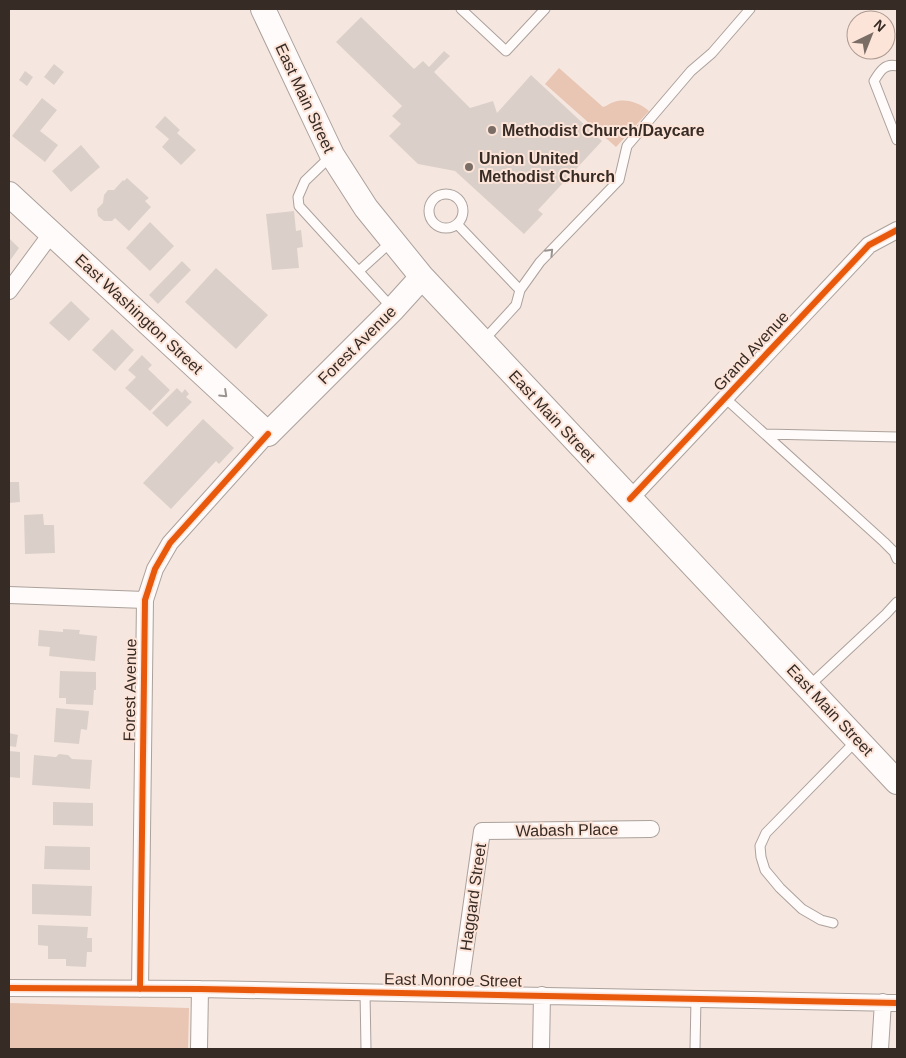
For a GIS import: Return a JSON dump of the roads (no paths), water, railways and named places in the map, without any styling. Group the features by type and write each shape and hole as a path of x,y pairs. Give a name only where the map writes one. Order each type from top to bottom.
{"main road":[{"name":"East Main Street","path":"263,9 332,155 366,208 422,277 897,782"},
{"name":"East Washington Street","path":"9,194 268,434"},
{"name":"Forest Avenue","path":"268,434 393,309 422,277"}],"street":[{"name":"Grand Avenue","path":"630,499 870,246 897,230"},
{"path":"11,287 51,234"},
{"name":"Forest Avenue","path":"140,989 145,600 155,570 170,543 268,434"},
{"path":"9,595 145,600"},
{"name":"Wabash Place","path":"482,831 651,829"},
{"name":"Haggard Street","path":"459,994 482,831"},
{"name":"East Monroe Street","path":"9,988 200,989 890,1002"},
{"path":"199,1049 200,989"},
{"path":"541,1049 542,995"},
{"path":"880,1049 890,1002"}],"lane":[{"path":"461,9 506,51 545,9"},
{"path":"482,341 516,305 520,290 540,262 619,180 627,146 691,70 712,52 750,9"},
{"path":"897,66 892,65 880,70 874,80 897,140"},
{"path":"332,155 305,181 298,197 299,206 393,309"},
{"path":"446,193 461,202 463,214 457,224 447,228 436,226 432,222 428,212 429,206 435,197 446,193"},
{"path":"457,224 520,290"},
{"path":"358,271 392,240"},
{"path":"725,398 884,542 894,552 897,559"},
{"path":"765,434 897,437"},
{"path":"808,687 897,602"},
{"path":"833,923 821,920 802,909 780,888 765,870 760,846 766,833 857,740"},
{"path":"365,992 366,1049"},
{"path":"696,999 696,1049"}],"place":[{"name":"Methodist Church/Daycare","path":"492,130"},
{"name":"Union United Methodist Church","path":"469,167"}]}
